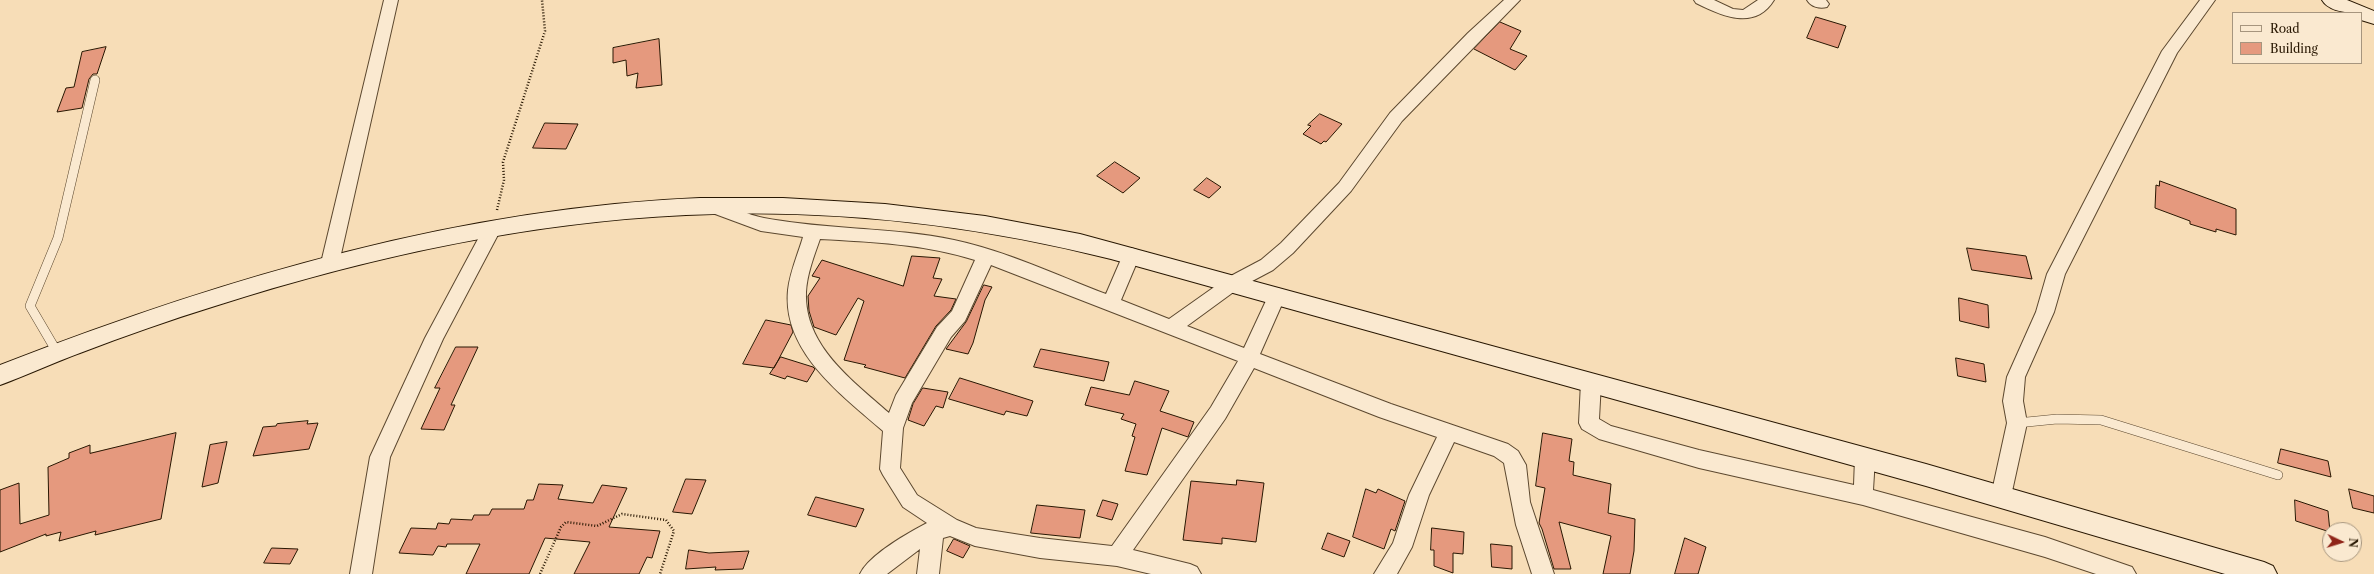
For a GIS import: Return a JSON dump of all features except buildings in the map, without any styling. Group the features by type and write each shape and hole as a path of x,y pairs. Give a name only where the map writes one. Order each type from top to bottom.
{"main road":[{"path":"2331,0 2360,12"},
{"path":"2362,13 2374,18"},
{"path":"0,375 57,352 203,302 330,263 492,229 650,209 714,206 827,208 942,217 1064,238 1132,255 2001,496 2264,574"}],"street":[{"path":"330,263 391,0"},
{"path":"1170,328 1233,283 1267,265 1303,233 1353,177 1396,117 1473,37 1513,0"},
{"path":"1700,0 1733,14 1747,15 1757,11 1767,0"},
{"path":"2001,496 2018,423 2013,401 2016,377 2045,312 2056,274 2111,163 2170,51 2208,0"},
{"path":"714,206 761,224 813,232 900,237 956,247 986,256 1111,303 1249,359 1501,450 1511,457 1516,465 1520,502 1526,525 1543,574"},
{"path":"361,574 380,457 434,338 492,229"},
{"path":"813,232 797,291 799,319 811,349 836,375 893,428"},
{"path":"1111,303 1132,255"},
{"path":"986,256 959,316 944,332 903,401 893,428 890,469 910,501 941,528 974,537 1040,548 1117,556 1146,569 1190,574"},
{"path":"1117,556 1218,414 1249,359 1277,295"},
{"path":"1591,382 1589,423 1606,433 1699,459 1863,496 2045,547 2117,573"},
{"path":"1385,574 1402,547 1419,495 1449,432"},
{"path":"1863,496 1865,458"},
{"path":"871,574 901,550 941,528"},
{"path":"928,574 941,528"}],"lane":[{"path":"57,352 30,306 58,238 95,80"},
{"path":"2018,423 2057,419 2101,420 2278,475"}],"path":[{"path":"492,229 504,180 503,162 540,53 545,31 542,0"},
{"path":"540,574 561,527 566,522 597,526 622,514 666,520 674,531 660,574"}]}
